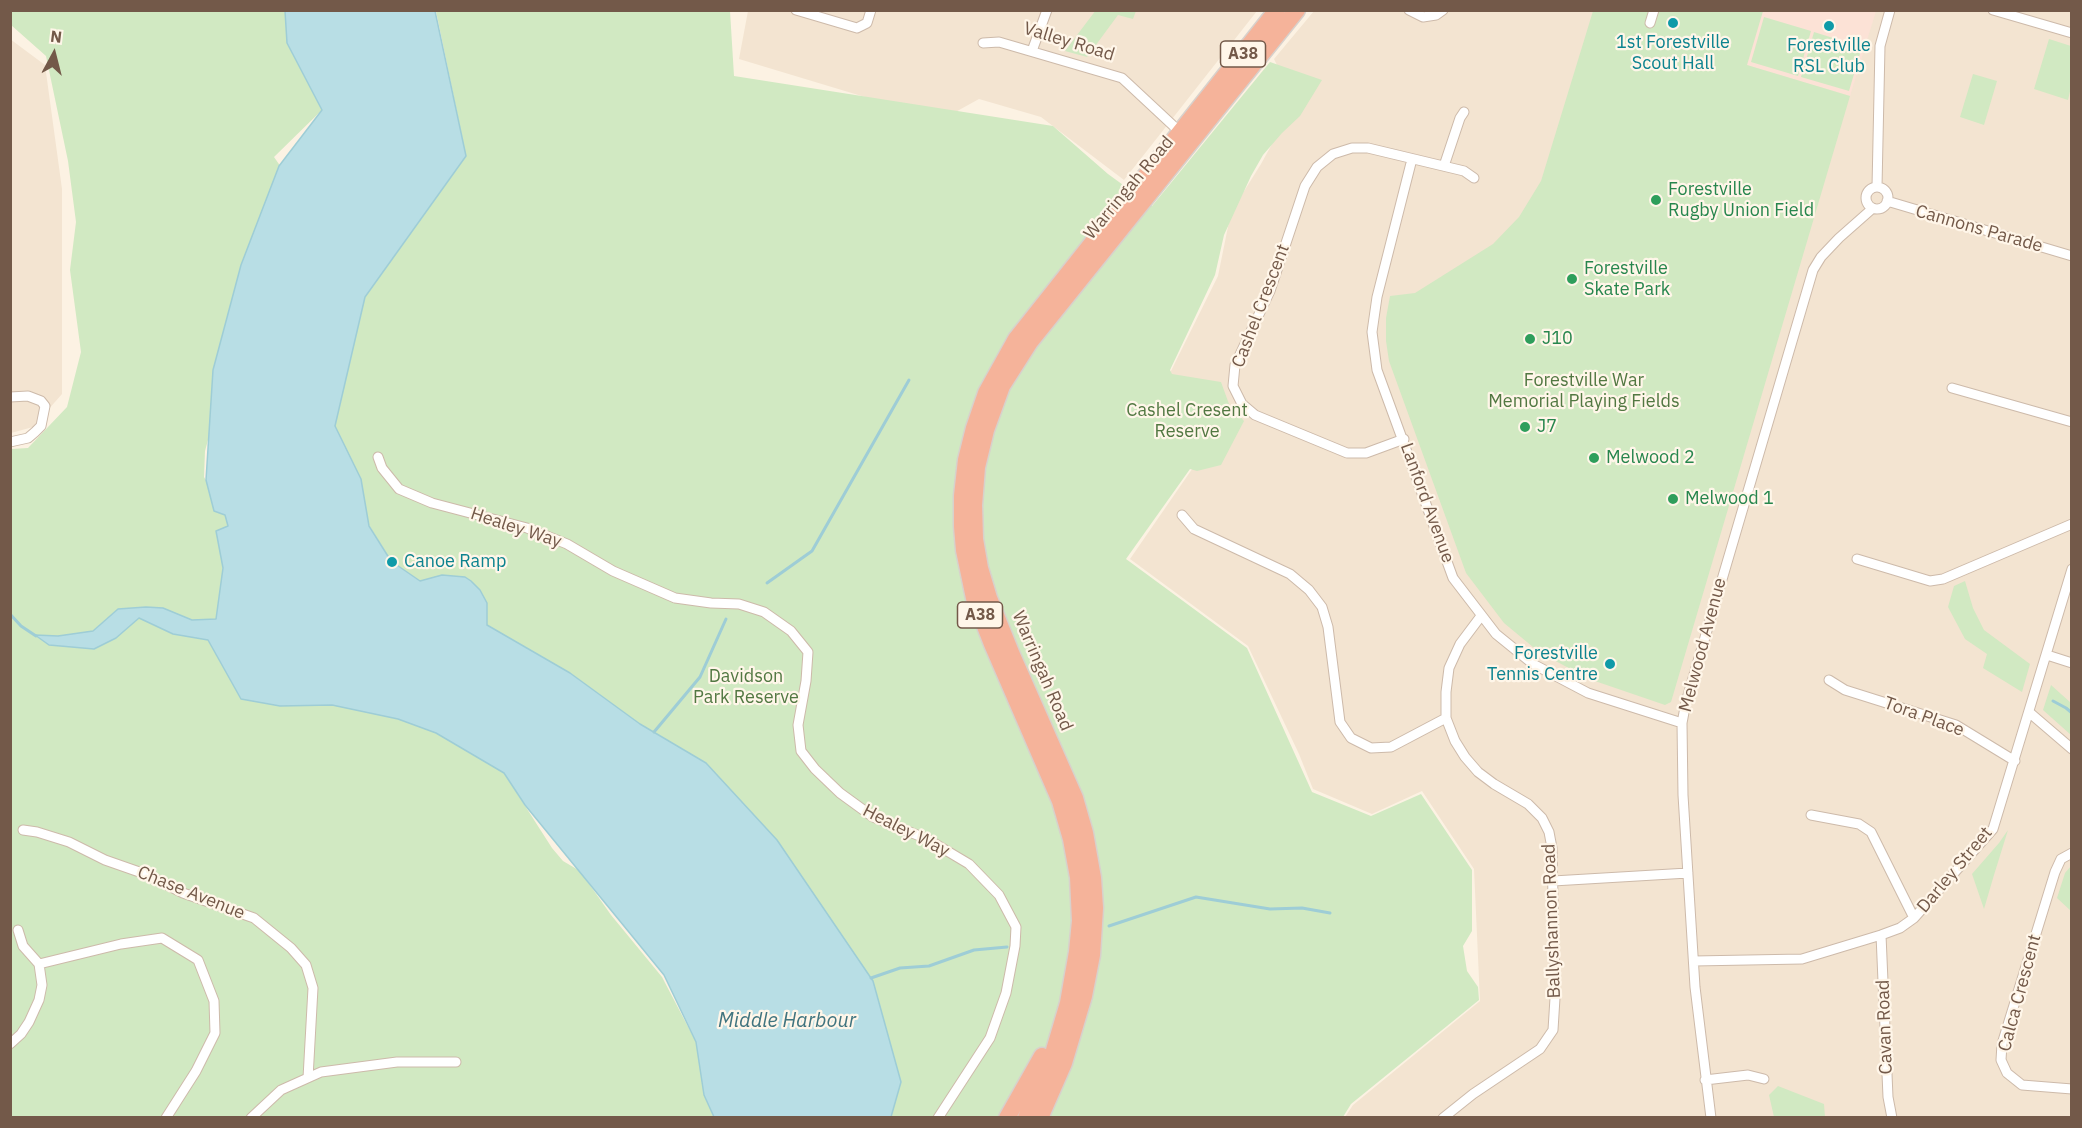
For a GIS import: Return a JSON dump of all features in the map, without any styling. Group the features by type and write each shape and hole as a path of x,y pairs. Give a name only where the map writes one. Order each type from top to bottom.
{"highway":[{"name":"Warringah Road","path":"1040,1118 1064,1063 1083,996 1092,955 1095,908 1093,878 1085,833 1075,798 1012,655 989,598 980,568 975,539 974,505 977,467 986,430 1002,386 1016,363 1119,230 1277,10"},
{"name":"Warringah Road","path":"1026,1118 1052,1057 1065,1011 1077,952 1080,921 1078,877 1071,839 1060,801 974,598 964,550 962,526 962,495 966,460 986,393 1016,339 1186,137 1297,10"},
{"path":"1007,1118 1032,1076 1065,1011"}],"street":[{"path":"796,10 857,28 867,23 871,10"},
{"path":"1032,51 1047,10"},
{"path":"1409,10 1423,17 1436,15 1443,10"},
{"path":"1650,23 1654,10"},
{"path":"1877,187 1880,46 1890,10"},
{"path":"1993,10 2072,33"},
{"name":"Valley Road","path":"983,43 999,42 1122,78 1186,137"},
{"path":"1444,166 1464,112"},
{"name":"Cashel Crescent","path":"1404,440 1366,453 1347,453 1255,415 1242,404 1233,386 1235,365 1270,291 1305,186 1317,167 1333,154 1352,148 1368,148 1464,171 1474,178"},
{"name":"Lanford Avenue","path":"1412,159 1377,297 1372,332 1377,370 1453,578 1496,634 1533,664 1588,693 1682,723"},
{"path":"1877,187 1885,192 1887,201 1883,207 1873,208 1868,204 1866,198 1871,189 1877,187"},
{"name":"Cannons Parade","path":"1887,201 2072,255"},
{"name":"Melwood Avenue","path":"1711,1118 1695,987 1683,795 1682,723 1705,632 1813,270 1821,257 1839,238 1873,208"},
{"path":"1952,388 2072,422"},
{"path":"10,397 28,396 41,400 45,406 41,426 28,438 10,442"},
{"name":"Healey Way","path":"378,458 382,468 399,489 432,503 527,528 567,544 613,571 675,598 739,604 764,612 791,631 808,652 806,681 798,725 801,751 815,769 840,793 873,817 927,839 969,864 999,895 1016,927 1016,946 1006,993 990,1038 938,1118"},
{"path":"1182,515 1194,529 1290,574 1309,590 1322,607 1328,627 1341,722 1351,738 1371,748 1390,747 1446,718"},
{"path":"1857,559 1930,581 1943,579 2072,524"},
{"name":"Darley Street","path":"1694,962 1803,959 1900,928 1914,918 1993,829 2072,569"},
{"name":"Ballyshannon Road","path":"1443,1118 1473,1094 1540,1049 1553,1030 1555,998 1553,881 1549,832 1542,818 1528,804 1478,772 1455,741 1446,718 1449,668 1460,644 1481,616"},
{"path":"2047,655 2072,663"},
{"name":"Tora Place","path":"1828,680 1845,690 1956,724 2015,761"},
{"path":"2030,713 2072,749"},
{"path":"1811,815 1859,824 1871,832 1914,918"},
{"name":"Chase Avenue","path":"23,830 69,842 105,860 146,874 183,893 254,918 291,948 306,965 313,988 308,1078"},
{"name":"Calca Crescent","path":"2072,853 2061,859 2055,872 2002,1044 2001,1060 2007,1073 2022,1085 2072,1089"},
{"path":"1553,881 1688,873"},
{"path":"10,1044 21,1034 39,1000 42,985 39,964 23,946 18,930"},
{"name":"Cavan Road","path":"1881,935 1888,1097 1892,1118"},
{"path":"39,964 121,944 162,938 198,960 214,1001 215,1033 196,1071 166,1118"},
{"path":"251,1118 281,1090 321,1072 397,1062 456,1062"},
{"path":"1705,1080 1748,1076 1764,1079"}],"shaded area":[{"path":"748,11 1257,11 1124,180 1041,117 979,99 941,120 739,59"},
{"path":"1314,11 2071,11 2071,1117 1345,1117 1353,1105 1480,1001 1474,869 1422,791 1372,814 1313,789 1248,646 1130,559 1199,459 1167,379 1218,276 1231,212 1295,102 1274,59"},
{"name":"Forestville RSL Club","path":"1763,11 1876,11 1850,96 1747,65"},
{"path":"10,39 45,65 62,189 62,394 33,427 11,433"}],"green space":[{"path":"1096,10 1136,11 1133,19 1118,15 1087,57 1065,51"},
{"path":"11,11 285,11 287,43 322,110 274,157 281,167 205,451 204,477 229,526 216,531 223,568 216,620 192,620 163,608 118,609 93,631 58,636 36,636 116,638 139,618 151,620 186,636 208,640 241,699 280,706 332,705 398,719 436,733 504,773 552,848 563,861 580,871 611,915 662,977 696,1042 704,1095 714,1117 11,1117 11,449 28,448 67,407 81,352 70,270 76,222 68,161 46,56 11,25"},
{"path":"436,11 730,11 734,76 1053,126 1108,174 1152,206 1270,62 1322,80 1300,116 1263,155 1251,176 1224,235 1215,275 1170,370 1172,374 1221,382 1229,404 1244,421 1221,465 1197,471 1190,469 1126,559 1247,648 1312,792 1371,816 1421,794 1472,870 1472,931 1463,946 1467,971 1478,987 1479,1000 1351,1104 1343,1117 891,1117 901,1082 706,763 640,724 570,673 486,625 487,603 442,575 420,581 391,561 369,525 335,426 365,297 466,156"},
{"name":"Forestville War Memorial Playing Fields","path":"1593,11 1763,11 1747,65 1850,96 1671,702 1665,705 1589,679 1539,652 1504,623 1466,573 1389,361 1386,341 1386,318 1390,296 1415,293 1493,244 1519,217 1541,181"},
{"path":"1764,17 1811,31 1798,76 1751,62"},
{"path":"1814,32 1862,47 1849,91 1801,77"},
{"path":"2049,39 2071,46 2071,87 2068,100 2034,89"},
{"path":"1973,74 1997,81 1984,125 1960,117"},
{"path":"1965,581 1973,608 1984,630 2030,664 2022,692 1983,668 1987,654 1965,639 1948,607 1954,586"},
{"path":"2051,685 2071,703 2071,735 2043,710"},
{"path":"2008,830 1984,909 1972,874"},
{"path":"2071,866 2071,911 2057,898 2065,873"},
{"path":"1778,1086 1824,1104 1825,1117 1774,1117 1769,1095"}],"water":[{"name":"Middle Harbour","path":"285,11 435,11 466,156 365,297 335,426 361,479 369,526 391,561 420,581 442,575 465,577 471,581 480,590 487,603 487,625 570,673 640,724 706,763 777,840 873,981 901,1082 891,1117 714,1117 704,1095 696,1042 664,975 525,805 504,773 436,733 398,719 332,705 280,706 241,699 208,640 173,634 139,618 116,638 94,649 49,645 35,635 58,636 93,631 118,609 163,608 192,620 216,619 223,568 216,531 228,526 225,515 214,511 206,480 213,370 241,265 279,166 322,110 287,43"}],"waterway":[{"path":"767,583 812,551 909,380"},
{"path":"10,614 21,626 36,636"},
{"path":"654,732 700,677 726,619"},
{"path":"2053,701 2072,713"},
{"path":"1109,926 1196,897 1270,909 1302,908 1330,913"},
{"path":"871,978 900,968 929,966 974,950 1007,947"}],"place":[{"name":"1st Forestville Scout Hall","path":"1673,23"},
{"name":"Forestville RSL Club","path":"1829,26"},
{"name":"Forestville Rugby Union Field","path":"1656,200"},
{"name":"Forestville Skate Park","path":"1572,279"},
{"name":"J10","path":"1530,339"},
{"name":"J7","path":"1525,427"},
{"name":"Melwood 2","path":"1594,458"},
{"name":"Melwood 1","path":"1673,499"},
{"name":"Canoe Ramp","path":"392,562"},
{"name":"Forestville Tennis Centre","path":"1610,664"}],"park label":[{"name":"Cashel Cresent Reserve","path":"1187,421"},
{"name":"Davidson Park Reserve","path":"746,687"}]}
